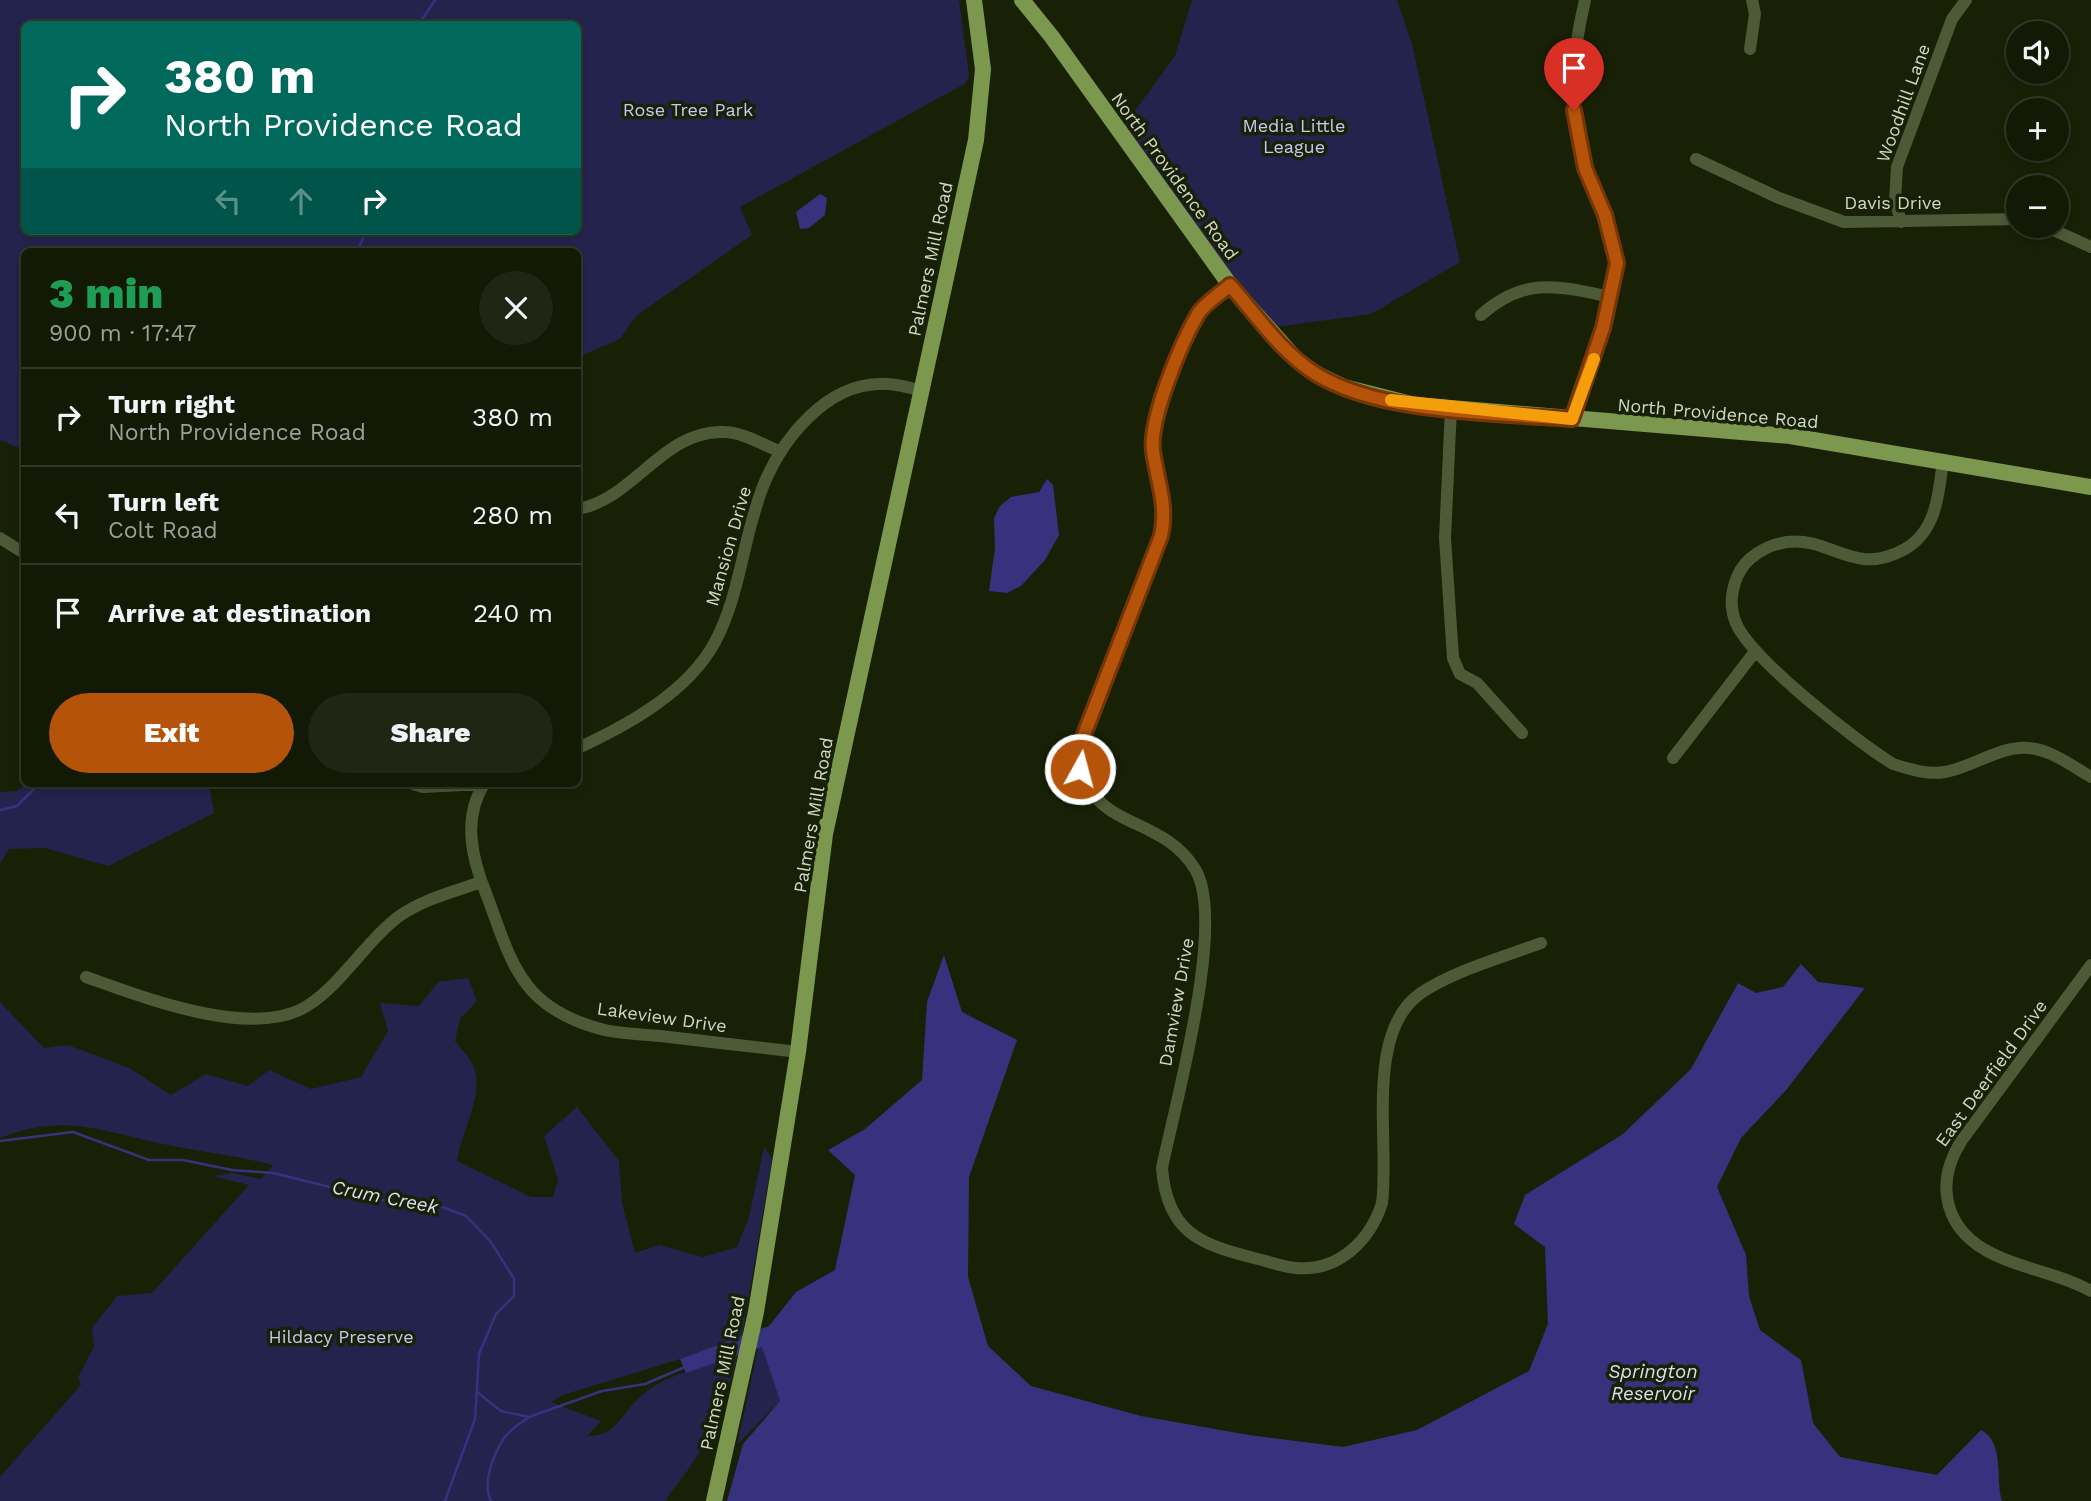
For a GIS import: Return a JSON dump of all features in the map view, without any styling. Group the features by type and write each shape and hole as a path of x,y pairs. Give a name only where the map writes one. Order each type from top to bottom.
{"main road":[{"name":"Palmers Mill Road","path":"714,1501 756,1312 798,1052 825,834 975,140 983,69 974,0"},
{"name":"North Providence Road","path":"1022,0 1052,37 1230,285 1297,360 1317,374 1373,397 1451,408 1790,436 2091,487"}],"street":[{"path":"1572,419 1590,372 1611,297 1617,263 1614,242 1585,168 1576,130 1572,89 1573,48 1585,0"},
{"path":"1750,49 1755,14 1752,0"},
{"name":"Woodhill Lane","path":"1901,222 1895,200 1897,167 1952,19 1966,0"},
{"name":"Davis Drive","path":"1696,159 1823,216 1844,222 2006,219"},
{"path":"2069,237 2091,247"},
{"name":"Damview Drive","path":"1230,285 1199,312 1159,403 1153,428 1153,449 1164,505 1159,546 1080,745 1080,769 1089,790 1104,807 1168,838 1196,870 1206,906 1206,954 1162,1168 1165,1198 1175,1217 1198,1241 1296,1268 1325,1266 1358,1246 1378,1216 1382,1203 1384,1075 1389,1038 1402,1012 1420,993 1541,943"},
{"path":"1481,314 1496,301 1522,289 1545,286 1611,297"},
{"name":"Mansion Drive","path":"581,747 607,734 690,678 715,643 732,602 764,485 781,452 808,418 839,394 860,386 880,383 921,391"},
{"path":"1451,408 1445,538 1452,658 1460,674 1477,683 1522,733"},
{"path":"581,508 596,506 648,468 666,451 695,438 725,432 781,452"},
{"path":"1943,460 1938,505 1925,530 1908,547 1884,558 1863,560 1790,542 1769,547 1752,556 1738,573 1731,597 1735,623 1754,653 1892,764 1914,771 1942,773 2008,749 2028,748 2048,752 2091,777"},
{"path":"0,538 21,552"},
{"path":"1673,758 1754,653"},
{"name":"Lakeview Drive","path":"482,787 474,799 470,826 472,847 481,882 515,966 530,989 564,1016 600,1029 798,1052"},
{"path":"86,977 200,1011 250,1018 282,1016 306,1006 321,994 397,918 423,901 481,882"},
{"name":"East Deerfield Drive","path":"2091,965 1949,1160 1946,1201 1957,1222 1975,1242 1994,1255 2091,1291"}],"green space":[{"name":"Rose Tree Park","path":"0,0 959,0 969,75 966,83 740,207 752,235 636,316 620,339 581,356 581,248 21,248 21,449 0,440"},
{"name":"Media Little League","path":"1192,0 1397,0 1412,44 1460,262 1371,314 1268,328 1123,127 1175,56"},
{"path":"22,787 210,787 214,813 108,866 45,848 9,849 0,864 0,792 16,791"},
{"name":"Hildacy Preserve","path":"468,978 477,1001 460,1019 455,1041 473,1064 476,1090 457,1161 531,1197 553,1197 558,1180 544,1136 577,1107 619,1161 622,1203 635,1253 659,1245 703,1257 737,1247 749,1217 764,1147 772,1159 742,1336 680,1359 563,1395 551,1402 601,1421 587,1436 605,1433 651,1388 687,1371 737,1355 726,1393 709,1433 693,1462 665,1501 0,1501 0,1477 81,1385 78,1377 94,1347 92,1328 117,1296 152,1293 249,1185 212,1176 233,1173 261,1179 273,1165 104,1130 65,1125 24,1130 0,1138 0,1002 44,1048 68,1045 129,1068 171,1095 206,1074 248,1086 269,1070 311,1089 361,1077 388,1031 380,1003 419,1006 438,982"},
{"path":"762,1347 780,1401 737,1445 758,1348"}],"water":[{"path":"820,194 827,198 825,215 809,228 800,229 796,212"},
{"path":"1047,479 1053,485 1059,535 1045,560 1021,586 1007,593 989,591 995,548 994,518 1000,506 1011,497 1039,492"},
{"name":"Springton Reservoir","path":"944,955 962,1012 1017,1040 969,1177 968,1277 988,1346 1031,1386 1141,1416 1249,1435 1343,1447 1417,1430 1529,1371 1548,1324 1545,1247 1514,1224 1525,1195 1623,1134 1691,1069 1738,983 1756,993 1783,987 1801,964 1818,982 1865,988 1787,1089 1741,1138 1717,1187 1746,1255 1749,1296 1760,1330 1801,1360 1813,1423 1840,1457 1937,1475 1981,1430 1989,1436 1996,1452 2002,1501 727,1501 743,1444 780,1401 762,1347 686,1373 680,1359 769,1326 796,1292 835,1270 855,1175 828,1150 865,1129 922,1080 927,1002"}],"waterway":[{"path":"421,21 435,0"},
{"path":"359,248 364,235"},
{"path":"0,810 17,806 36,787"},
{"name":"Crum Creek","path":"0,1141 73,1132 149,1160 183,1160 232,1170 273,1173 399,1204 426,1201 466,1216 491,1242 514,1279 514,1296 496,1314 479,1354 475,1419 445,1501"},
{"name":"Crum Creek","path":"477,1392 501,1411 529,1417 602,1391 645,1384 685,1367"},
{"path":"491,1501 488,1478 496,1452 506,1435 529,1417"}],"slow traffic":[{"path":"1391,400 1415,405 1572,419 1594,359"}],"route":[{"path":"1080,769 1080,745 1159,546 1164,505 1153,449 1153,428 1159,403 1199,312 1230,285 1297,360 1317,374 1344,387 1373,397 1415,405 1572,419 1603,328 1616,279 1617,263 1614,242 1605,215 1585,168 1574,110"}]}
